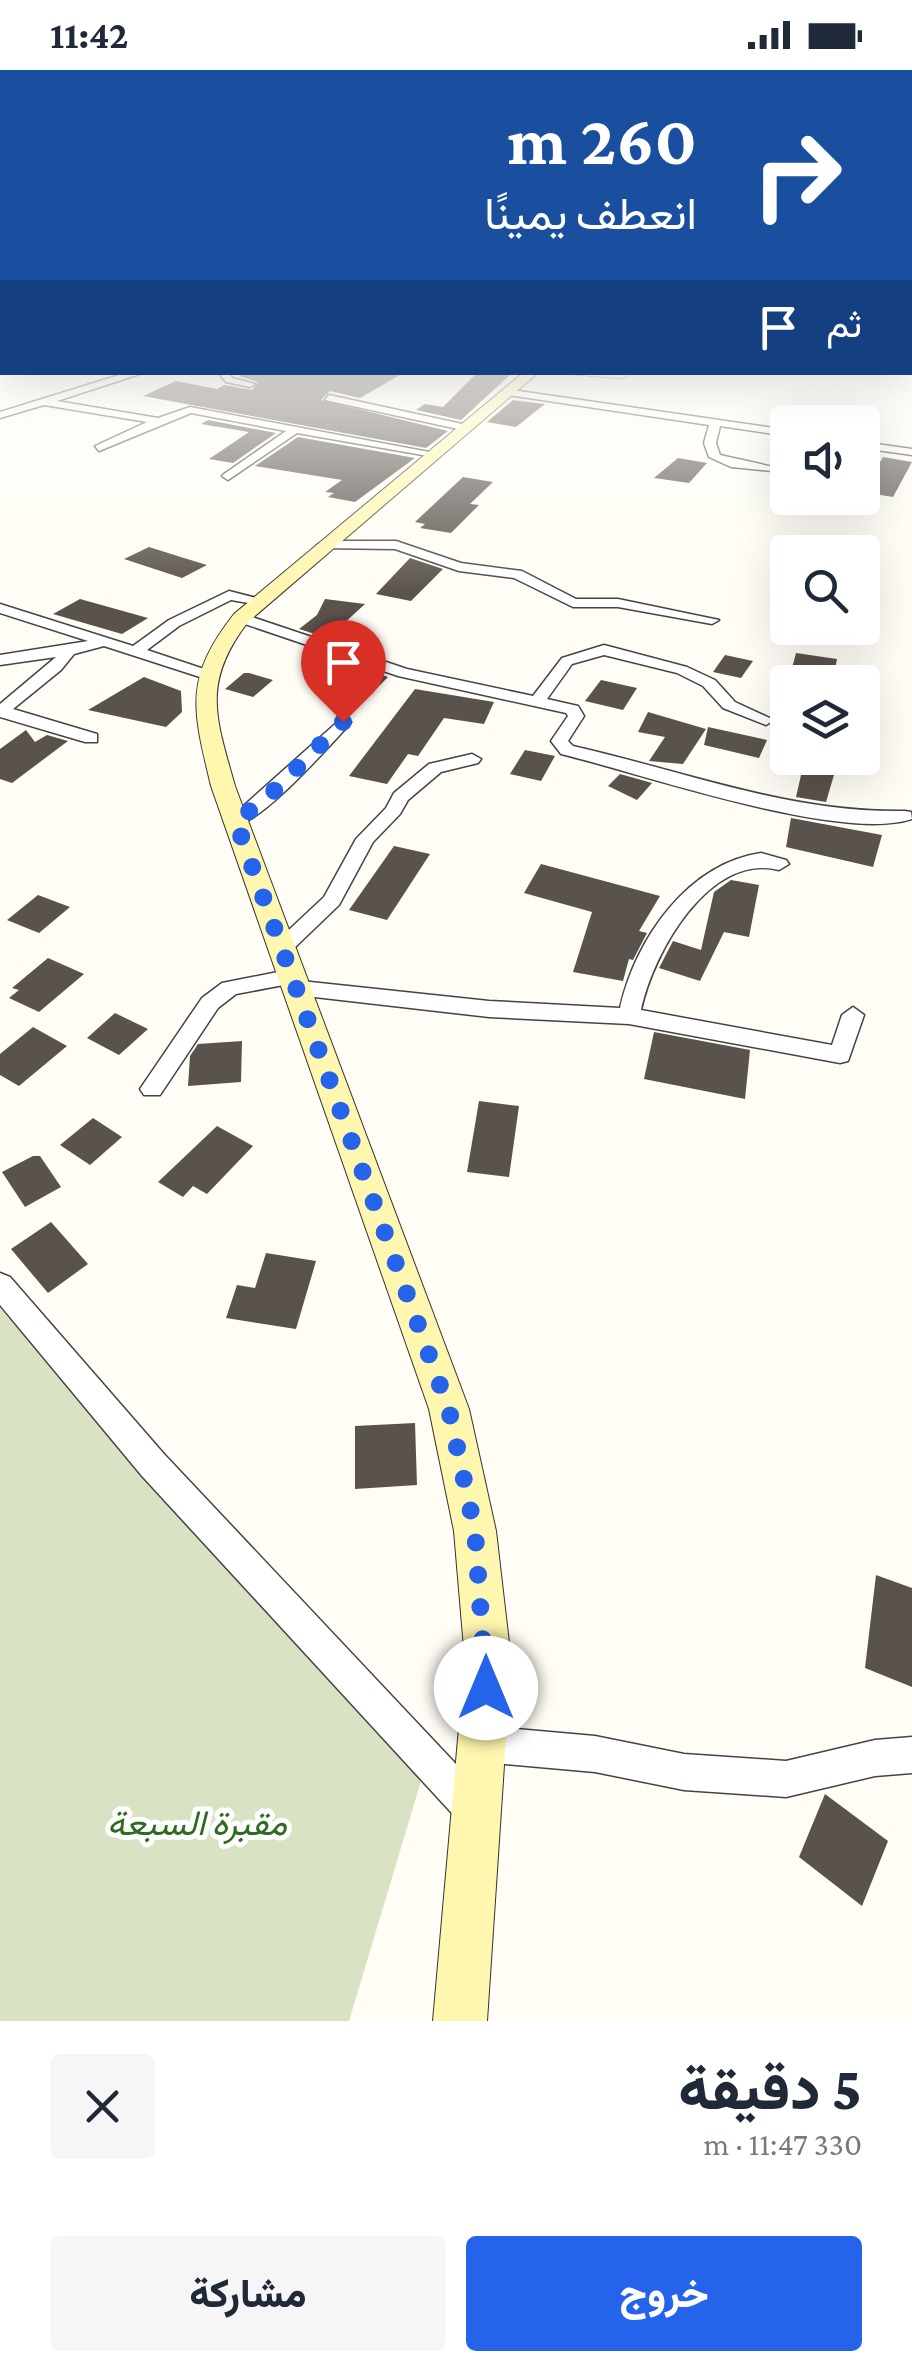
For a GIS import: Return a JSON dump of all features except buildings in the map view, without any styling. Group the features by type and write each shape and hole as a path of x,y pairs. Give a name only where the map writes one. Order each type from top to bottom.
{"street":[{"path":"108,413 159,422"},
{"path":"99,448 182,413"},
{"path":"208,413 434,454"},
{"path":"398,413 466,428"},
{"path":"460,2021 488,1660 475,1531 449,1410 236,822 201,694 218,644 251,610 484,413"},
{"path":"665,413 770,432"},
{"path":"716,424 710,443 715,457 731,464 770,468"},
{"path":"228,476 298,428"},
{"path":"880,447 912,452"},
{"path":"324,546 396,546 459,567 517,574 573,603 618,603 712,620"},
{"path":"136,651 174,622 229,594 251,610 404,673 538,700 577,713 559,742 568,750 820,814 906,816"},
{"path":"0,608 208,674"},
{"path":"0,660 69,651 106,641"},
{"path":"538,700 567,660 604,650 682,670 708,683 729,706 766,720"},
{"path":"0,712 56,668 69,651"},
{"path":"0,712 91,738"},
{"path":"236,822 274,791 343,722"},
{"path":"291,970 365,839 394,810 400,797 435,768 472,759"},
{"path":"629,1016 644,962 678,912 717,877 745,860 779,864"},
{"path":"152,1089 210,1003 230,988 291,970 490,1009 629,1016 840,1055 853,1015"},
{"path":"0,1285 153,1465 477,1813"},
{"path":"483,1744 595,1754 684,1772 786,1779 875,1758 912,1755"}],"green space":[{"name":"مقبرة السبعة","path":"0,1308 421,1781 349,2021 0,2021"}],"route":[{"path":"343,722 274,791 236,822 449,1410 475,1531 488,1660 486,1688"}]}
